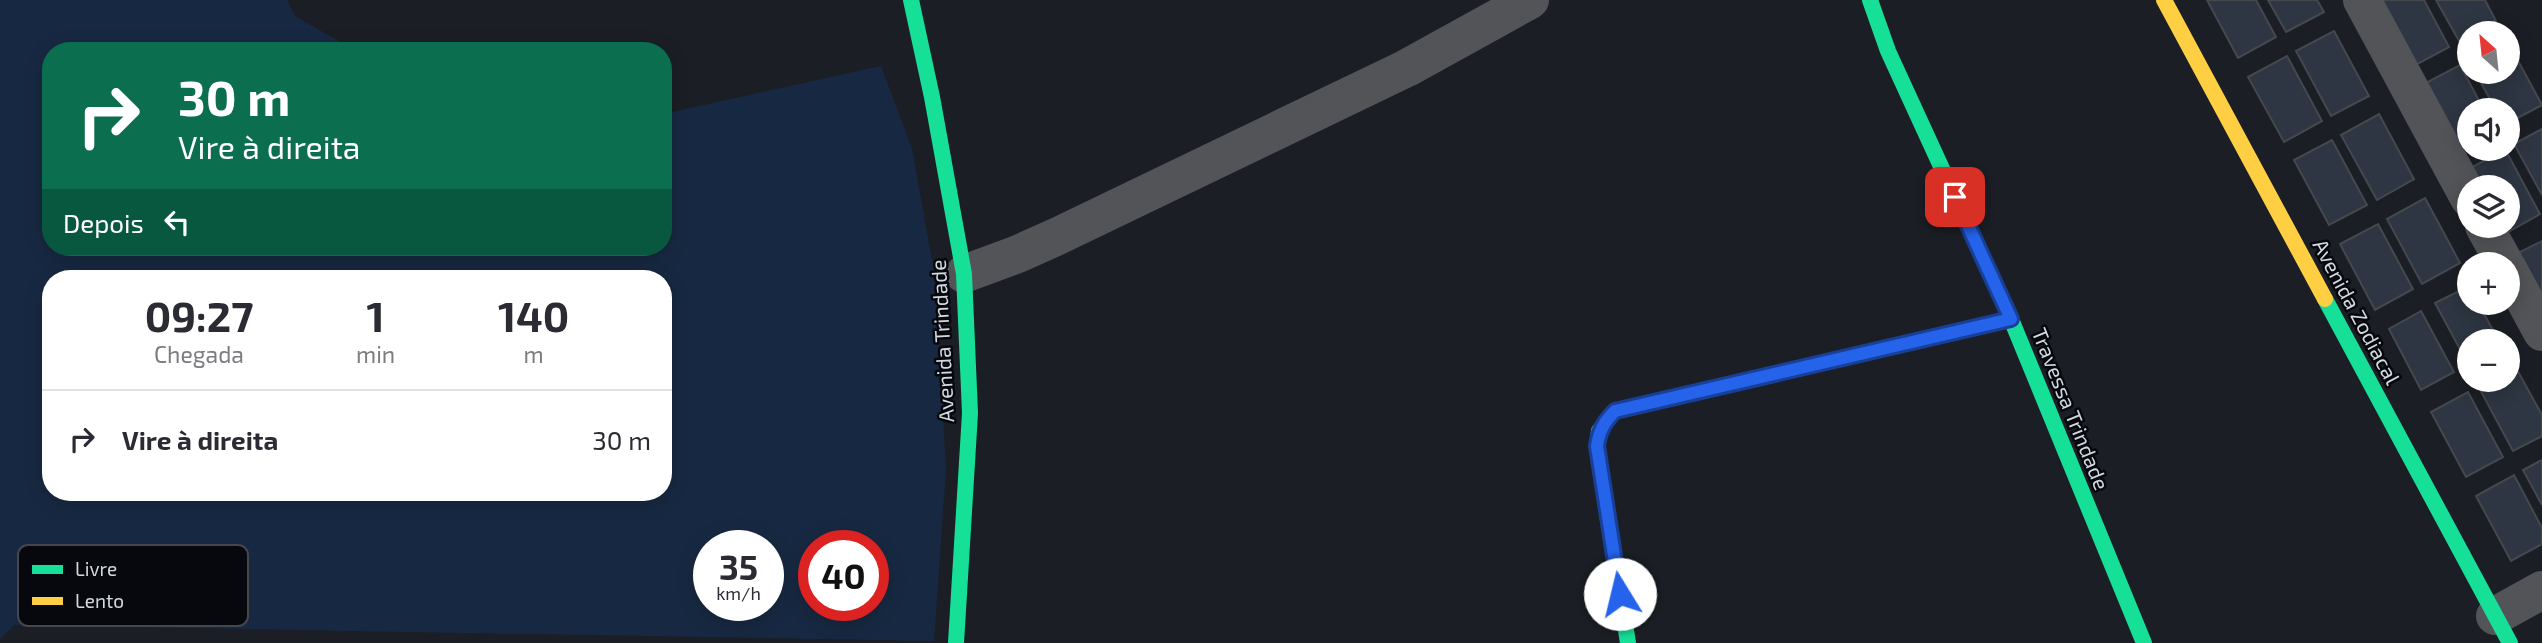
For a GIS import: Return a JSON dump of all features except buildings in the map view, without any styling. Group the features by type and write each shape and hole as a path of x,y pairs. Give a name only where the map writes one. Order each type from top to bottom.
{"street":[{"name":"Avenida Trindade","path":"911,0 932,97 964,274 970,413 956,643"},
{"path":"964,274 1058,236 1407,68 1531,0"},
{"name":"Travessa Trindade","path":"1870,0 1888,51 2011,319 2144,643"},
{"name":"Avenida Zodiacal","path":"2164,0 2502,629"},
{"path":"2362,0 2457,176"},
{"path":"2520,291 2542,332"},
{"path":"1628,643 1597,446 1599,432 1615,411 2011,319"},
{"path":"2502,629 2542,590"}],"shaded area":[{"path":"0,0 287,0 295,16 340,42 42,42 42,256 672,256 672,112 881,66 912,149 935,277 946,469 934,641 72,626 248,626 248,545 18,545 18,625 14,625 0,639"}],"traffic: fast":[{"path":"911,0 932,97 964,274 970,413 956,643"},
{"path":"1870,0 1888,51 2011,319 2144,643"},
{"path":"2325,299 2510,643"},
{"path":"1628,643 1597,446 1599,431 1615,411 2011,319"}],"traffic: slow":[{"path":"2164,0 2325,299"}],"route":[{"path":"1620,594 1597,446 1599,432 1606,420 1615,411 2011,319 1955,197"}]}
